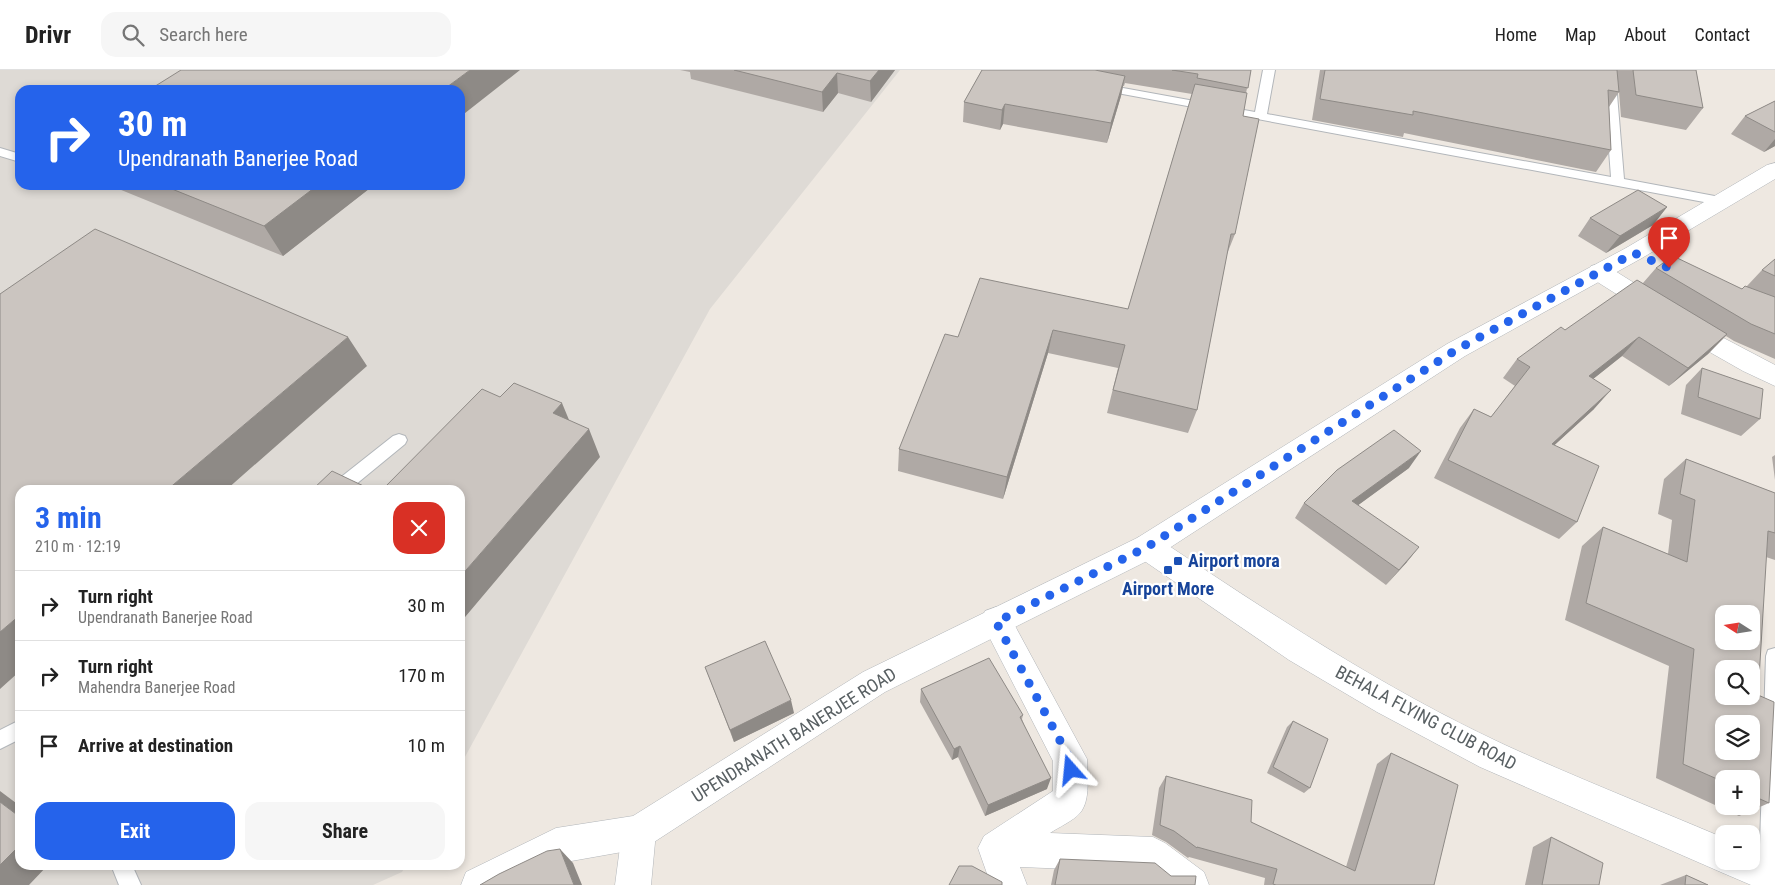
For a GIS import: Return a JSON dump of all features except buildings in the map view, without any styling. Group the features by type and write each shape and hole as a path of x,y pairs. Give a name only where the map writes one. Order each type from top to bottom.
{"street":[{"name":"UPENDRANATH BANERJEE ROAD","path":"480,885 556,846 639,832 874,682 1147,547 1456,350 1634,253 1775,170"},
{"path":"1634,253 1660,264"},
{"path":"1599,272 1736,358 1775,376"},
{"name":"BEHALA FLYING CLUB ROAD","path":"1147,547 1300,650 1414,715 1492,756 1715,852"},
{"path":"996,622 1070,759 1071,781 1068,801 996,848"},
{"path":"633,885 639,832"},
{"path":"996,848 1009,885"},
{"path":"996,848 1153,855 1165,863 1180,880 1191,885"},
{"path":"1758,870 1773,876"}],"lane":[{"path":"1260,117 1269,70"},
{"path":"1609,70 1618,182"},
{"path":"1086,84 1720,201"},
{"path":"0,152 15,156"},
{"path":"344,485 399,440"},
{"path":"1773,876 1775,656"},
{"path":"0,740 15,732"},
{"path":"123,870 130,885"}],"shaded area":[{"path":"0,70 900,70 710,309 465,757 465,485 15,485 15,870 403,870 373,885 0,885"}],"place":[{"name":"Airport mora","path":"1178,561"},
{"name":"Airport More","path":"1168,570"}],"route":[{"path":"1071,770 1070,759 996,622 1147,547 1456,350 1634,253 1669,268"}]}
